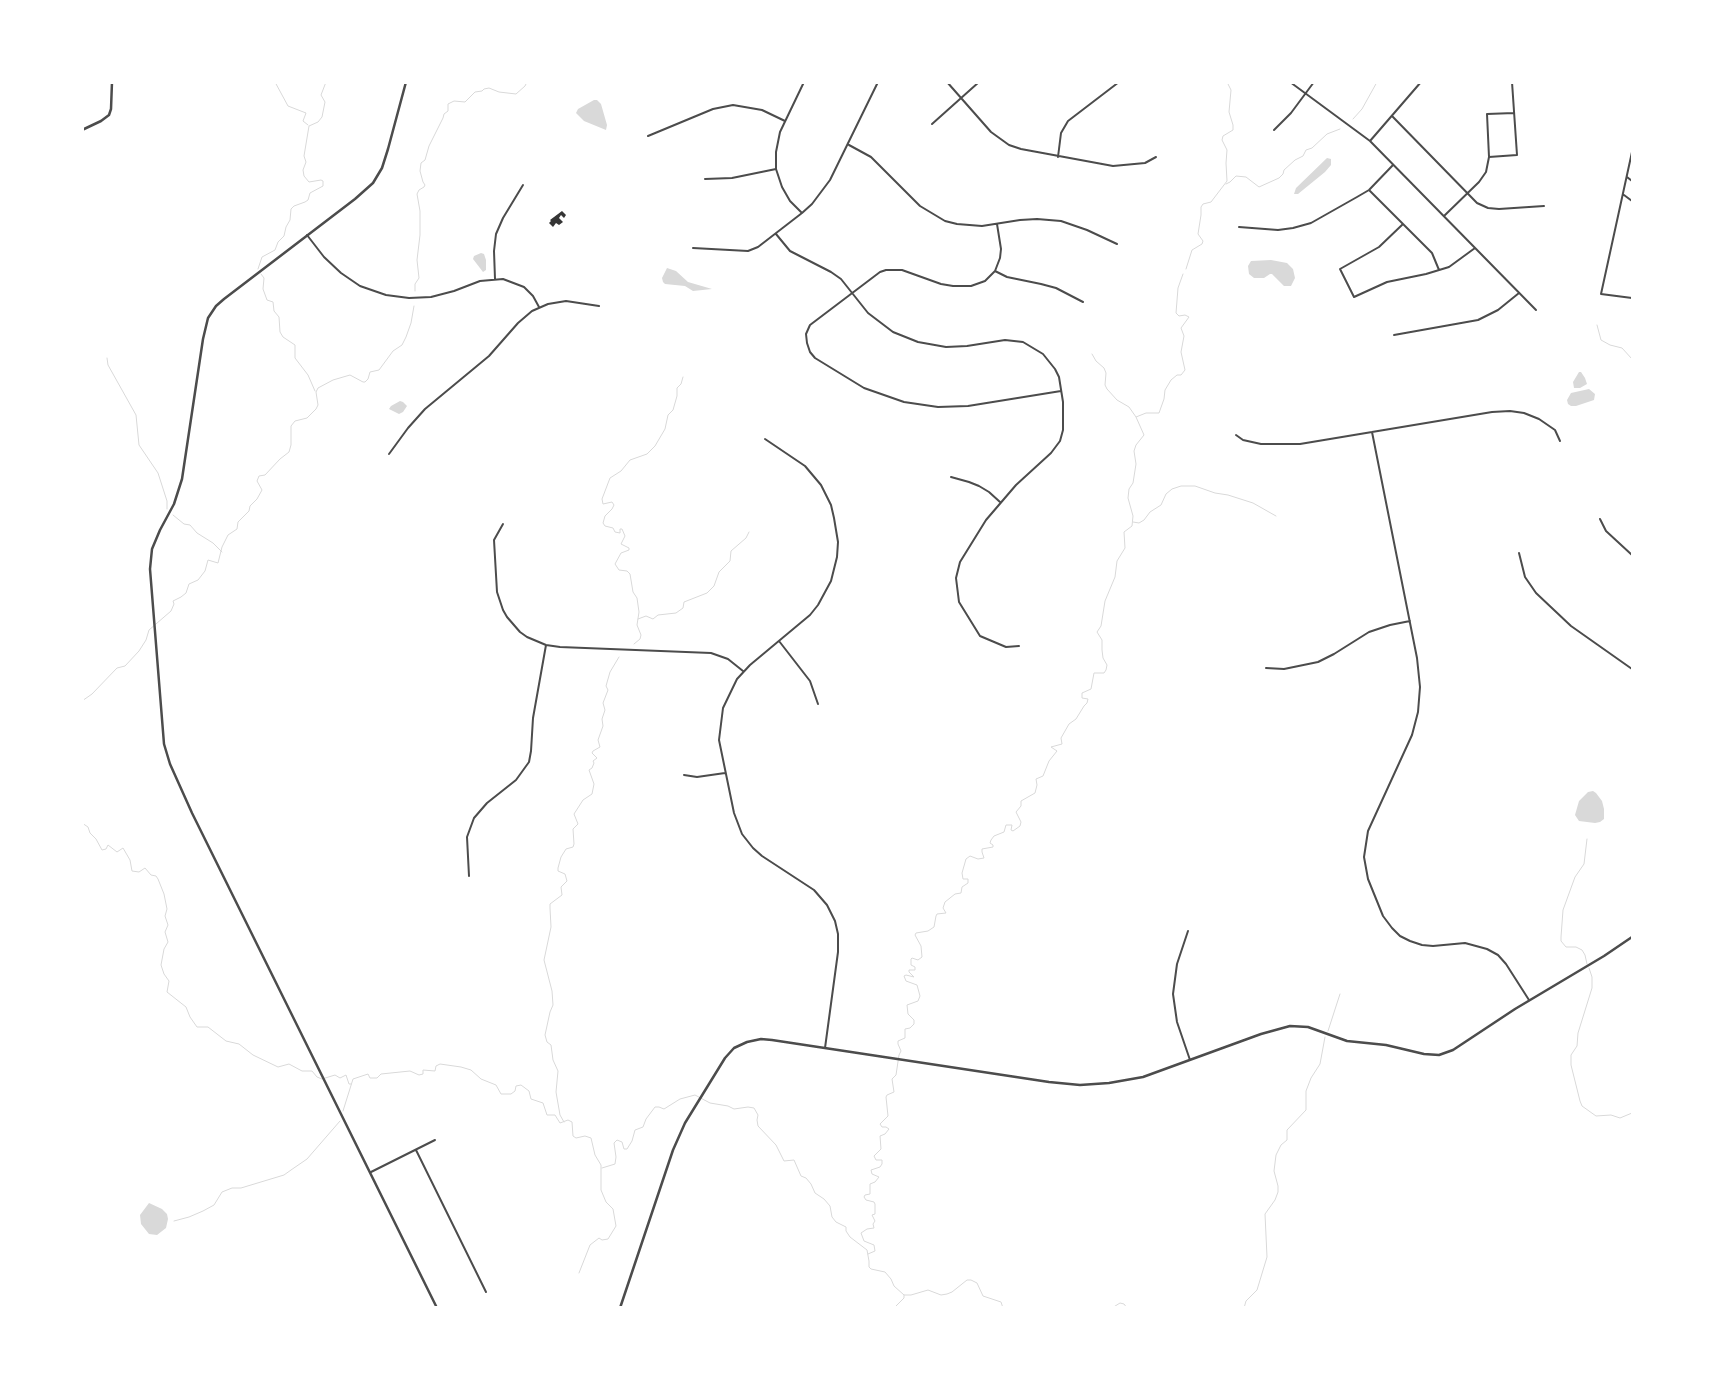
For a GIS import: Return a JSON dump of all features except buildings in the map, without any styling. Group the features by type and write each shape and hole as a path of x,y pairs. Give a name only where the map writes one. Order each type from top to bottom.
{"street":[{"path":"82,130 109,115 112,82"},
{"path":"406,82 390,141 378,176 366,190 224,299 216,306 208,318 182,480 174,504 155,540 150,559 164,744 170,764 192,813 437,1308"},
{"path":"802,213 785,194 776,170 776,148 785,121 804,82"},
{"path":"693,248 748,251 758,247 802,213 812,204 830,180 849,145 878,82"},
{"path":"947,82 991,132 1009,145 1058,157 1123,166 1145,163 1156,157"},
{"path":"932,124 979,82"},
{"path":"1058,157 1061,133 1068,121 1119,82"},
{"path":"1290,82 1370,141 1536,310"},
{"path":"1274,130 1291,114 1314,82"},
{"path":"1370,141 1420,82"},
{"path":"1489,157 1517,155 1512,82"},
{"path":"648,136 712,109 734,105 762,110 785,121"},
{"path":"1444,216 1479,182 1486,172 1489,157 1487,114 1514,113"},
{"path":"1392,116 1477,203 1488,208 1498,209 1544,206"},
{"path":"849,145 871,158 920,206 945,221 963,225 982,226 1037,219 1061,222 1087,230 1117,244"},
{"path":"1632,152 1601,294 1632,298"},
{"path":"1238,227 1278,230 1311,223 1369,190 1393,165"},
{"path":"705,179 732,178 776,170"},
{"path":"1627,177 1632,181"},
{"path":"496,279 494,251 496,234 503,218 523,185"},
{"path":"1369,190 1432,253 1440,271"},
{"path":"1623,195 1632,201"},
{"path":"996,224 1001,249 995,271 985,281 960,287 941,284 902,270 886,270 871,277 810,325 806,334 810,352 815,358 864,388 904,402 938,407 968,406 1061,391"},
{"path":"1403,224 1379,247 1340,269 1354,298 1387,282 1440,271 1475,248"},
{"path":"776,234 790,251 841,279 868,313 893,332 918,342 946,347 1015,340 1033,346 1050,361 1058,377 1064,413 1060,441 1051,453 1000,502 986,520 960,562 956,578 959,602 980,636 1006,647 1019,646"},
{"path":"307,235 324,257 341,273 360,286 386,295 409,298 431,297 454,291 474,282 496,279 510,280 524,287 533,296 539,307"},
{"path":"995,271 1007,277 1056,288 1083,302"},
{"path":"1394,335 1478,320 1498,310 1519,292"},
{"path":"389,454 425,409 489,356 524,317 539,307 556,302 566,301 599,306"},
{"path":"1236,435 1250,442 1288,444 1510,410 1539,419 1555,430 1560,441"},
{"path":"1372,432 1420,674 1418,712 1408,745 1368,831 1364,857 1369,884 1383,916 1400,936 1422,945 1465,943 1487,949 1498,955 1506,964 1529,1000"},
{"path":"765,439 805,466 821,485 831,505 838,542 834,569 825,594 810,615 743,671 727,698 721,719 719,740 735,819 746,839 762,856 814,890 827,905 835,921 838,934 838,952 825,1048"},
{"path":"951,477 979,486 1000,502"},
{"path":"1600,518 1606,531 1632,555"},
{"path":"503,524 496,535 494,545 496,581 500,601 508,618 520,632 528,637 546,645 560,647 711,653 728,659 743,671"},
{"path":"1519,552 1525,577 1536,593 1571,626 1632,669"},
{"path":"1266,668 1284,669 1318,662 1368,632 1410,621"},
{"path":"779,641 810,681 818,704"},
{"path":"469,876 467,837 474,818 488,803 516,780 529,762 532,751 532,718 546,645"},
{"path":"684,775 697,778 725,773"},
{"path":"1188,931 1177,964 1173,994 1177,1022 1190,1060"},
{"path":"620,1308 676,1144 685,1123 728,1055 738,1046 747,1042 767,1040 1049,1082 1080,1084 1109,1083 1136,1079 1270,1031 1295,1026 1308,1027 1347,1041 1380,1044 1429,1055 1439,1055 1453,1050 1529,1000 1610,953 1632,937"},
{"path":"371,1172 435,1140"},
{"path":"416,1150 486,1292"}],"shaded area":[{"path":"594,100 601,104 607,125 606,130 584,121 576,113 578,109"},
{"path":"1327,158 1331,159 1331,165 1325,172 1298,194 1294,194 1296,188"},
{"path":"481,253 484,254 486,260 486,270 483,272 473,259 474,256"},
{"path":"1271,260 1287,263 1293,269 1295,278 1291,286 1284,286 1272,274 1264,278 1254,278 1249,274 1248,266 1251,261"},
{"path":"667,268 676,271 688,282 712,289 693,291 685,286 665,284 662,278"},
{"path":"1579,372 1585,378 1587,384 1580,388 1574,388 1573,382"},
{"path":"1589,389 1595,394 1594,400 1576,406 1568,404 1567,400 1571,393"},
{"path":"400,401 407,406 403,412 399,414 389,409 391,406"},
{"path":"1593,791 1602,801 1604,819 1595,823 1579,821 1575,815 1579,801 1588,792"},
{"path":"149,1203 162,1209 167,1214 166,1228 157,1235 149,1234 141,1224 140,1215"}],"waterway":[{"path":"275,82 288,106 306,113 303,121 308,125"},
{"path":"258,269 262,257 275,250 278,242 284,236 290,220 291,209 308,200 310,193 323,186 323,181 321,180 309,182 304,176 303,170 306,162 304,156 309,126 318,122 322,117 325,102 321,95 326,82"},
{"path":"415,291 415,284 419,278 417,260 420,235 420,211 417,194 425,185 420,171 421,163 425,160 429,146 444,114 448,111 448,104 454,101 465,102 475,92 489,88 499,92 516,94 527,82"},
{"path":"1186,269 1192,250 1202,244 1203,241 1198,234 1201,207 1203,204 1211,202 1227,181 1227,150 1222,140 1223,136 1233,130 1229,112 1231,90 1227,82"},
{"path":"1353,119 1362,109 1377,82"},
{"path":"1226,184 1236,176 1246,177 1259,187 1279,178 1284,170 1295,160 1303,156 1306,150 1312,148 1327,134 1340,129"},
{"path":"261,274 264,278 263,289 267,300 273,302 274,311 279,317 280,332 283,337 295,345 295,358 308,375 315,391"},
{"path":"868,1254 875,1251 874,1245 864,1241 861,1233 867,1229 874,1228 873,1224 875,1221 872,1215 875,1214 875,1204 864,1197 870,1194 870,1184 879,1177 872,1174 871,1170 880,1167 882,1164 882,1160 876,1160 874,1156 881,1149 880,1136 889,1129 882,1127 880,1124 888,1116 886,1097 894,1092 892,1079 896,1075 901,1051 898,1041 905,1038 905,1029 910,1028 914,1024 914,1020 908,1014 907,1005 918,1001 920,996 917,985 906,981 904,976 914,977 909,972 909,970 915,970 915,967 911,965 911,959 918,960 922,957 921,946 915,935 934,927 937,914 946,913 943,908 945,902 955,894 961,893 962,887 968,883 968,879 963,879 962,873 966,859 970,856 978,859 984,858 982,849 993,847 990,843 991,840 994,836 1004,832 1006,825 1012,825 1011,830 1013,831 1020,826 1021,822 1016,812 1021,806 1021,801 1035,793 1036,779 1043,776 1049,761 1057,751 1051,747 1062,744 1061,738 1069,724 1076,719 1087,703 1088,699 1082,698 1082,693 1091,689 1094,673 1104,673 1106,670 1107,665 1103,658 1102,640 1097,632 1101,626 1105,601 1115,577 1117,561 1125,548 1124,532 1132,526 1133,516 1128,498 1136,464 1134,451 1144,435 1136,417 1146,413 1159,413 1165,390 1171,380 1177,375 1181,375 1185,370 1181,352 1184,336 1181,328 1189,317 1185,315 1179,316 1176,313 1178,288 1183,274"},
{"path":"82,701 92,694 117,668 125,666 139,651 146,640 149,630 171,611 174,604 173,601 186,593 189,584 198,580 205,571 208,560 218,563 222,547 228,535 237,529 238,522 249,511 250,506 262,490 257,481 259,476 265,475 289,452 291,426 295,421 307,418 316,409 318,405 316,392 318,388 333,380 350,375 365,382 370,372 379,370 393,351 402,345 411,323 414,306"},
{"path":"1597,325 1601,340 1622,348 1632,359"},
{"path":"1092,354 1096,361 1104,368 1107,389 1117,400 1129,407 1136,417"},
{"path":"107,358 108,365 136,415 139,445 158,473 167,501 167,509"},
{"path":"634,644 640,639 641,635 637,625 639,612 637,598 633,592 630,574 627,571 619,570 615,564 621,553 629,550 629,548 621,544 625,536 622,529 620,529 620,533 615,532 613,528 605,526 603,523 605,516 614,505 612,502 603,504 602,499 610,478 621,471 630,460 647,454 655,446 665,429 668,415 673,410 677,388 681,384 683,377"},
{"path":"1133,522 1139,523 1144,520 1150,512 1161,505 1166,494 1172,489 1181,486 1195,486 1228,495 1253,503 1276,516"},
{"path":"173,515 184,524 190,525 197,533 213,543 222,552"},
{"path":"638,619 646,616 653,619 658,615 676,613 683,608 684,602 707,593 714,586 719,572 730,561 731,551 746,538 749,532"},
{"path":"564,1122 560,1115 556,1092 558,1071 553,1060 551,1045 547,1042 545,1035 553,1005 552,991 544,960 551,927 550,904 562,895 561,887 567,881 565,874 558,871 558,868 561,857 566,849 573,847 574,844 573,829 578,824 574,814 583,800 592,794 594,784 589,770 592,768 593,761 597,758 592,753 600,747 598,740 603,726 602,719 605,710 603,703 608,690 606,686 610,672 619,657"},
{"path":"82,823 88,827 102,850 106,849 108,845 117,852 123,848 130,860 132,871 139,872 145,868 158,879 167,909 165,916 168,925 165,932 168,942 164,949 161,965 169,981 167,992 186,1007 197,1027 208,1027 226,1041 239,1044 253,1055 278,1067 289,1064 302,1071 312,1071 317,1077 322,1079 335,1075 340,1078 346,1075 349,1084 351,1084"},
{"path":"1587,839 1584,864 1575,877 1563,910 1561,941 1566,947 1576,947 1582,950 1587,964"},
{"path":"1589,968 1592,977 1592,988 1578,1033 1577,1046 1571,1055 1571,1065 1580,1101 1582,1106 1596,1116 1611,1115 1620,1118 1632,1113"},
{"path":"1328,1031 1340,994"},
{"path":"1244,1308 1246,1301 1257,1290 1267,1257 1265,1214 1278,1192 1274,1171 1276,1155 1281,1145 1287,1140 1287,1130 1306,1110 1306,1091 1311,1078 1320,1064 1325,1037"},
{"path":"343,1111 353,1079 368,1074 370,1078 377,1078 381,1074 410,1071 419,1075 423,1074 423,1070 435,1071 436,1066 440,1064 471,1070 481,1079 496,1085 501,1094 511,1094 515,1091 516,1086 521,1085 529,1091 531,1099 543,1103 547,1115 555,1115 560,1123 568,1120 572,1122 573,1136 576,1138 585,1136 591,1138 595,1155 601,1165 601,1190 606,1202 613,1209 616,1226 608,1239 602,1240 599,1238 590,1245 579,1273"},
{"path":"602,1168 615,1164 614,1143 617,1140 622,1142 624,1149 627,1149 632,1141 635,1130 643,1127 646,1119 655,1107 664,1109 680,1099 695,1095 710,1103 734,1109 754,1108 758,1115 758,1126 776,1145 784,1161 794,1160 801,1176 806,1178 815,1193 830,1206 832,1217 836,1222 846,1227 850,1237 867,1250 869,1267 871,1269 885,1272 894,1286 904,1295 928,1290 941,1295 947,1294 967,1280 971,1280 977,1283 983,1296 1001,1302 1003,1308"},
{"path":"174,1221 189,1217 214,1205 222,1192 284,1175 307,1159 340,1121"},
{"path":"894,1308 904,1298 904,1295"},
{"path":"1112,1308 1120,1303 1124,1304 1127,1308"}]}
